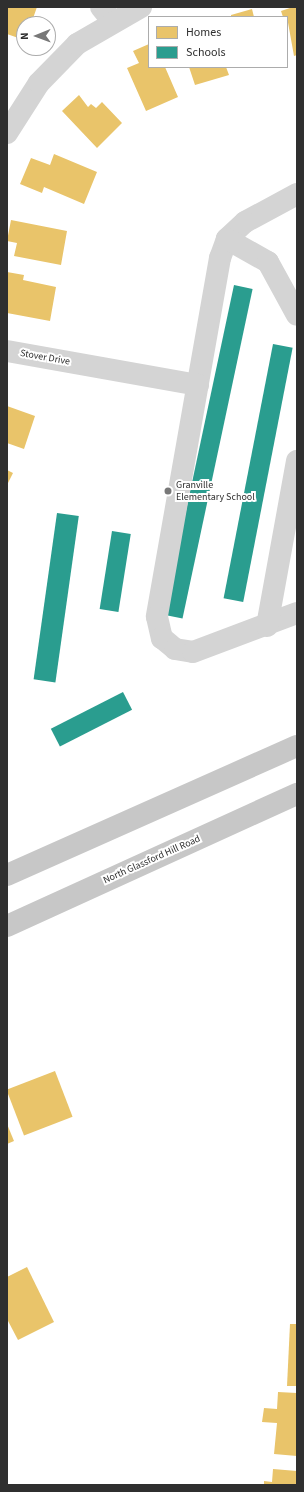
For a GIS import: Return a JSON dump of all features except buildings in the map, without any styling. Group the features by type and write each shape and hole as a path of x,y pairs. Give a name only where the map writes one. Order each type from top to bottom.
{"main road":[{"path":"7,875 297,746"},
{"name":"North Glassford Hill Road","path":"7,926 297,794"}],"street":[{"path":"7,133 39,83 107,15 141,7"},
{"path":"297,194 264,210 227,239 220,258 157,617 162,638 175,649 193,652 267,626 297,612"},
{"path":"227,239 268,262 297,316"},
{"name":"Stover Drive","path":"7,351 198,385"},
{"path":"267,626 297,461"}],"place":[{"name":"Granville Elementary School","path":"168,491"}]}
